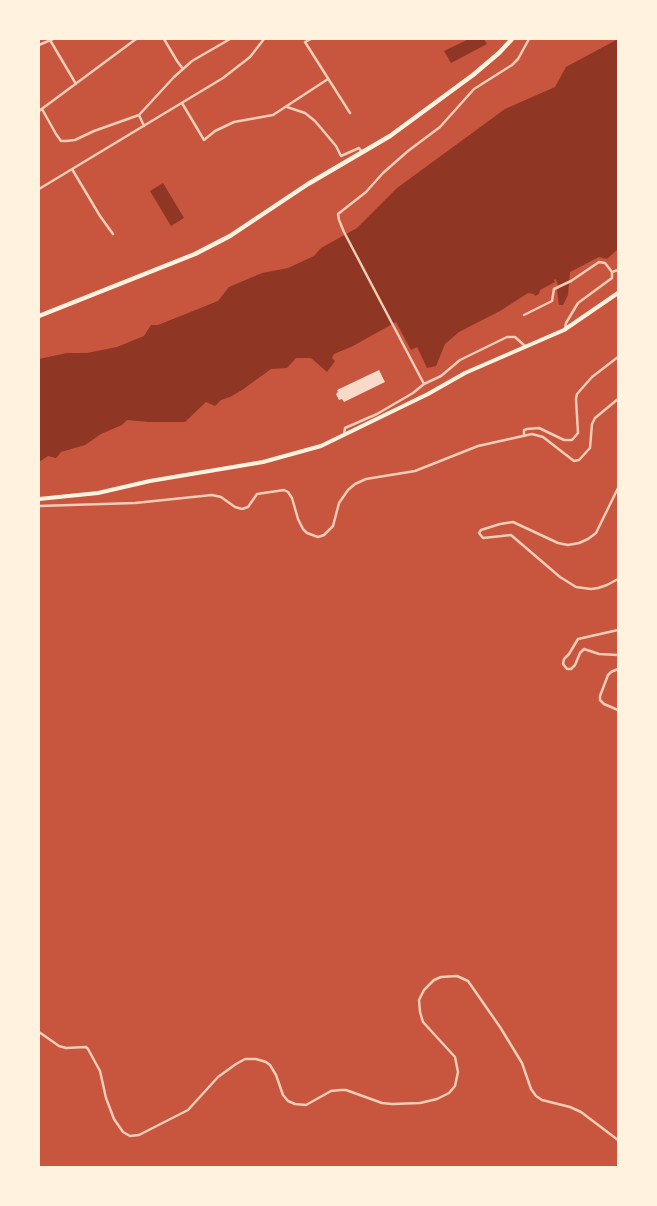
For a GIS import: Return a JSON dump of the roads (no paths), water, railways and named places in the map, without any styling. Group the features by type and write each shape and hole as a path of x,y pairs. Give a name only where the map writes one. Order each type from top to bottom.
{"highway":[{"path":"39,316 195,254 230,236 308,184 390,136 473,75 499,54 512,39"}],"main road":[{"path":"39,499 98,493 263,462 313,449 428,394 465,373 564,330 618,293"}],"street":[{"path":"136,39 40,110 61,141 75,140 94,130 139,115 183,68 230,39"},
{"path":"164,39 183,68"},
{"path":"39,189 236,69 250,57 264,39"},
{"path":"311,39 305,42 350,114"},
{"path":"424,384 344,232 339,220 339,212 366,192 383,173 408,151 440,127 474,89 512,65 529,39"},
{"path":"39,45 45,40 52,40 76,85"},
{"path":"182,103 204,140 215,131 234,122 273,115 328,79"},
{"path":"287,107 305,113 315,121 336,146 341,156 359,148 362,152"},
{"path":"139,115 144,126"},
{"path":"72,169 113,234"},
{"path":"524,315 552,301 554,289 599,262 605,263 612,272"},
{"path":"612,272 618,270"},
{"path":"564,330 578,303 610,281 612,272"},
{"path":"344,435 345,428 377,414 413,393 424,384 441,376 460,360 507,337 516,337 526,348"},
{"path":"524,436 524,430 539,428 564,440 572,440 578,433 577,394 592,377 618,358"},
{"path":"39,506 135,503 212,495 221,497 235,507 242,509 248,507 257,494 284,490 292,498 298,519 303,528 313,536 318,537 330,531 343,496 348,490 361,482 378,477 415,471 478,446 532,434 543,437 574,461 579,460 590,448 592,424 595,418 618,400"},
{"path":"618,488 596,532 588,540 579,543 568,545 558,543 513,522 481,530 479,533 483,538 511,535 560,577 576,587 598,588 618,579"},
{"path":"618,630 578,639 564,659 563,664 568,669 572,669 584,649 599,654 618,655"},
{"path":"618,670 608,675 600,700 604,704 618,710"},
{"path":"39,1032 59,1046 66,1048 86,1047 88,1049 100,1071 106,1098 114,1119 123,1132 130,1136 144,1133 188,1110 218,1077 245,1059 256,1059 270,1065 276,1075 283,1095 288,1101 295,1104 306,1105 332,1091 340,1090 346,1090 392,1104 420,1103 437,1099 449,1092 455,1086 458,1072 455,1057 423,1022 419,1000 424,990 434,980 441,977 457,976 468,981 500,1027 522,1063 531,1089 536,1096 542,1100 581,1112 618,1140"}]}
